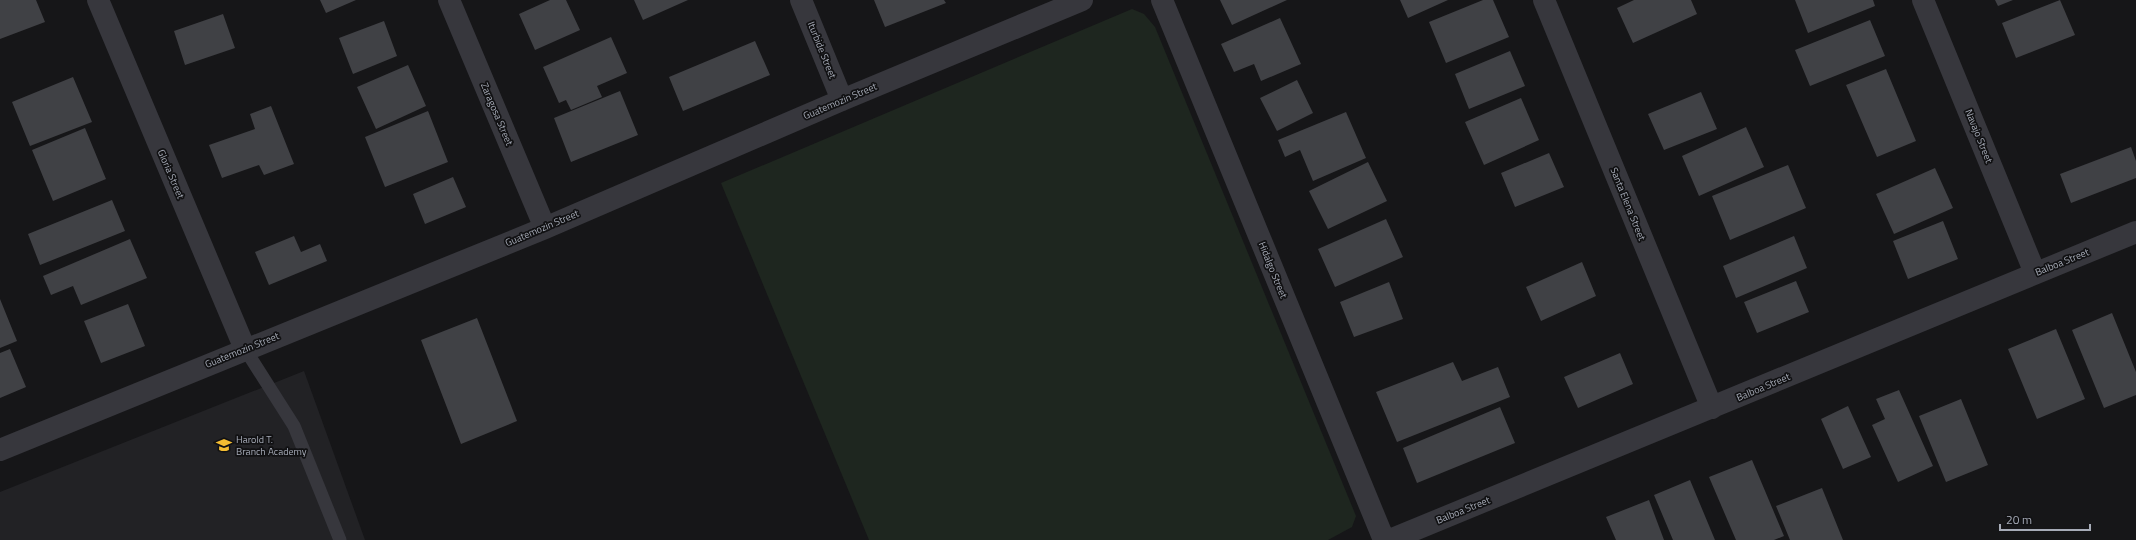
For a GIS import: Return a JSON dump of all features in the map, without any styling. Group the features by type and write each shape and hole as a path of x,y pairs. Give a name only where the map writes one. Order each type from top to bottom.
{"street":[{"name":"Gloria Street","path":"98,0 245,349"},
{"name":"Zaragosa Street","path":"449,0 545,228"},
{"name":"Iturbide Street","path":"801,0 842,100"},
{"name":"Guatemozin Street","path":"0,450 545,228 842,100 1082,0"},
{"name":"Hidalgo Street","path":"1162,0 1384,540"},
{"name":"Santa Elena Street","path":"1544,0 1712,408"},
{"name":"Navajo Street","path":"1923,0 2035,273"},
{"name":"Balboa Street","path":"1390,540 2136,232"}],"lane":[{"path":"245,349 294,426 340,540"}],"shaded area":[{"path":"1132,9 1144,14 1155,27 1356,516 1352,527 1328,540 869,540 721,183"},
{"name":"Harold T. Branch Academy","path":"304,371 365,540 0,540 0,492"}],"building":[{"path":"0,0 36,0 45,22 0,39"},
{"path":"320,0 356,0 326,13"},
{"path":"550,0 566,0 580,30 535,50 519,14"},
{"path":"634,0 688,0 643,20"},
{"path":"874,0 944,0 946,3 885,27"},
{"path":"1220,0 1287,0 1232,25"},
{"path":"1400,0 1448,0 1408,18"},
{"path":"1483,0 1493,0 1509,37 1446,63 1429,22"},
{"path":"1634,0 1691,0 1697,14 1633,43 1617,8"},
{"path":"1795,0 1873,0 1875,6 1808,33"},
{"path":"1995,0 2013,0 1998,6"},
{"path":"2060,0 2075,35 2016,58 2002,23"},
{"path":"223,14 235,48 185,65 174,31"},
{"path":"1280,18 1301,64 1261,81 1254,64 1234,72 1221,44"},
{"path":"1870,20 1885,56 1810,86 1795,50"},
{"path":"384,21 397,56 353,74 339,38"},
{"path":"611,37 627,73 597,86 602,97 571,110 566,100 559,103 543,67"},
{"path":"755,41 770,75 683,111 669,77"},
{"path":"1510,51 1525,86 1469,109 1455,74"},
{"path":"408,65 426,106 376,129 357,87"},
{"path":"1886,69 1916,141 1877,157 1846,85"},
{"path":"73,77 92,122 30,146 12,102"},
{"path":"1297,80 1313,113 1277,131 1260,98"},
{"path":"620,91 638,135 571,162 554,118"},
{"path":"1701,92 1717,129 1664,150 1648,114"},
{"path":"1521,98 1539,140 1484,165 1465,122"},
{"path":"271,106 294,164 264,175 259,165 222,178 209,145 255,129 250,114"},
{"path":"428,111 448,162 385,187 365,137"},
{"path":"1346,112 1366,158 1313,181 1300,150 1285,157 1278,140"},
{"path":"1746,127 1764,167 1699,196 1682,156"},
{"path":"85,128 106,179 53,201 32,150"},
{"path":"2131,147 2136,161 2136,178 2071,203 2060,174"},
{"path":"1549,153 1564,187 1515,207 1501,173"},
{"path":"1368,162 1387,201 1328,229 1309,191"},
{"path":"1788,165 1806,208 1730,240 1712,196"},
{"path":"1935,168 1953,208 1894,234 1876,194"},
{"path":"453,177 466,207 425,224 413,194"},
{"path":"112,200 125,231 40,265 28,234"},
{"path":"1386,219 1403,257 1335,287 1318,249"},
{"path":"1943,221 1958,259 1908,279 1893,241"},
{"path":"294,236 301,252 320,244 327,261 269,285 255,252"},
{"path":"1794,236 1807,268 1736,298 1723,266"},
{"path":"130,239 147,278 81,305 73,286 51,295 43,276"},
{"path":"1582,262 1596,296 1541,321 1526,287"},
{"path":"1796,281 1809,312 1757,333 1744,302"},
{"path":"1389,282 1403,319 1354,337 1340,302"},
{"path":"0,299 17,341 0,348"},
{"path":"128,304 145,346 101,363 84,321"},
{"path":"2112,313 2136,372 2136,395 2104,408 2072,330"},
{"path":"477,318 517,421 461,444 421,340"},
{"path":"2056,329 2085,399 2037,419 2008,349"},
{"path":"10,349 26,387 0,398 0,353"},
{"path":"1620,353 1633,384 1578,408 1564,377"},
{"path":"1453,362 1462,381 1498,367 1510,397 1397,442 1376,392"},
{"path":"1899,390 1933,466 1898,482 1872,425 1885,419 1876,399"},
{"path":"1961,399 1988,465 1946,482 1919,416"},
{"path":"1848,406 1871,457 1843,469 1821,419"},
{"path":"1500,407 1515,443 1417,483 1403,448"},
{"path":"1752,460 1784,536 1774,540 1736,540 1709,477"},
{"path":"1690,480 1715,540 1673,540 1654,495"},
{"path":"1822,488 1843,540 1790,540 1776,506"},
{"path":"1649,500 1664,540 1616,540 1606,517"}],"place":[{"name":"Harold T. Branch Academy","path":"224,445"}]}
